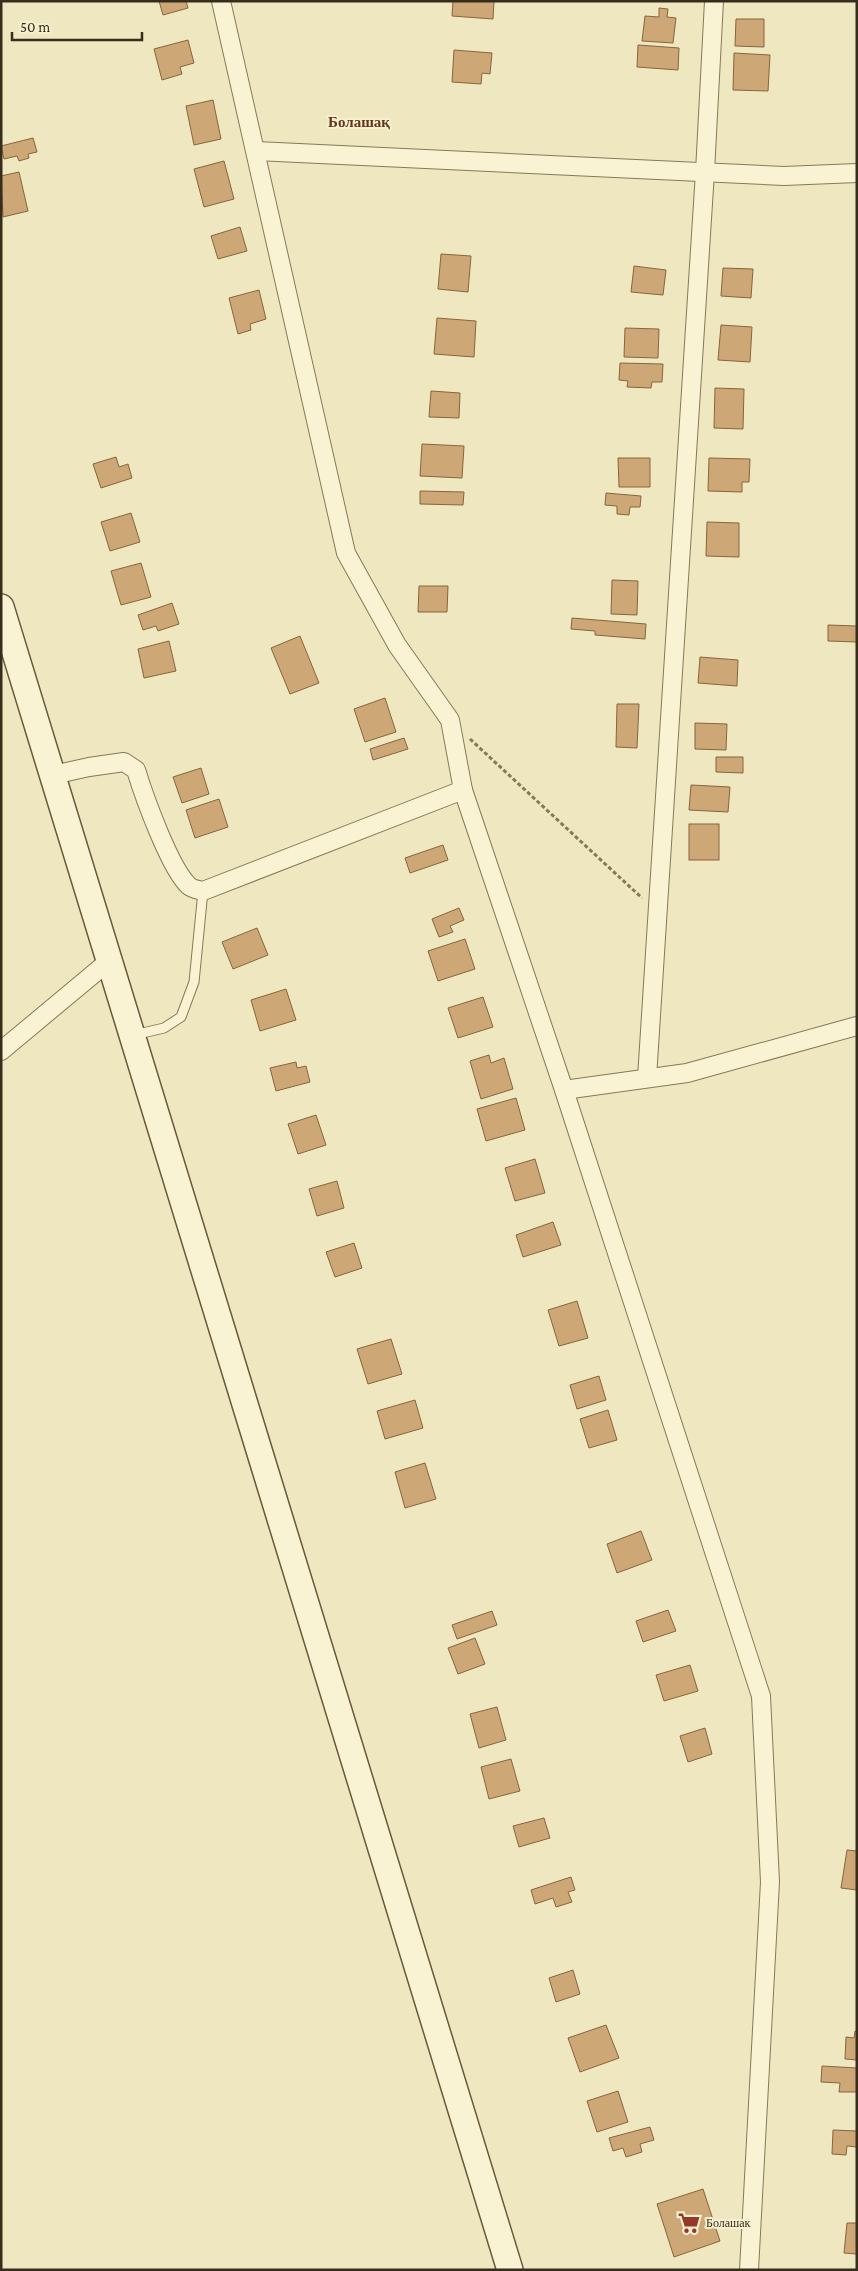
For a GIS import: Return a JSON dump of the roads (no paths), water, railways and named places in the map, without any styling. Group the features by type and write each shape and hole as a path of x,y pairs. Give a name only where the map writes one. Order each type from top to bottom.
{"main road":[{"path":"1,607 510,2270"}],"street":[{"path":"221,1 346,553 397,645 450,720 463,790 564,1090 761,1696 770,1882 749,2270"},
{"path":"647,1078 656,911 705,172 714,1"},
{"path":"256,151 784,176 857,174"},
{"path":"52,775 124,762 136,770 141,788 174,866 190,886 203,891 463,790"},
{"path":"1,1051 109,961"},
{"path":"564,1090 687,1072 857,1026"}],"lane":[{"path":"132,1036 164,1028 181,1017 194,982 203,891"}],"place":[{"name":"Болашак","path":"689,2223"}],"district":[{"name":"Болашақ","path":"359,122"}]}
